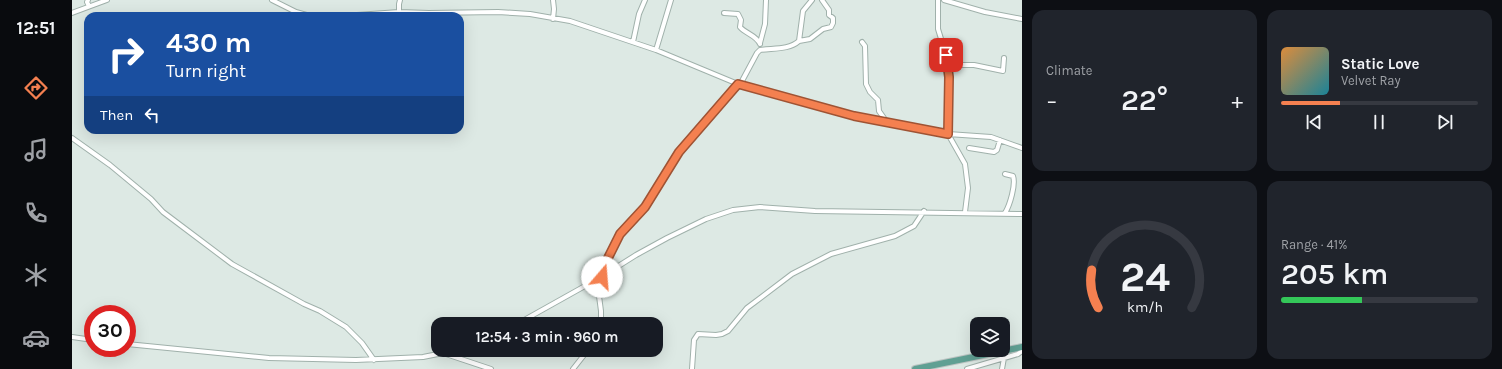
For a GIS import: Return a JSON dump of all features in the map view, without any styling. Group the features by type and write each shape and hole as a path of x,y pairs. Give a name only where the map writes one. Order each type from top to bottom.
{"main road":[{"path":"915,369 1022,347"}],"street":[{"path":"88,0 87,2 89,6"},
{"path":"72,13 107,0"},
{"path":"272,0 296,12"},
{"path":"399,12 400,0"},
{"path":"553,0 553,19"},
{"path":"633,42 639,14 645,0"},
{"path":"656,50 671,0"},
{"path":"760,50 765,24 766,0"},
{"path":"799,41 802,15 812,0"},
{"path":"601,317 599,296 602,277 608,258 620,234 645,207 679,152 746,75 756,53 760,50 782,48 796,44 799,41 810,39 823,29 831,27 833,23 832,18 829,15 829,10 822,0"},
{"path":"938,0 938,29 948,67 949,77 948,134 965,164 968,188 965,212"},
{"path":"944,0 985,12 1022,19"},
{"path":"464,13 505,12 530,14 577,23 656,50 738,84 841,113 948,134 989,137 1022,148"},
{"path":"724,13 738,14 741,20 740,27 742,30 754,36 760,44"},
{"path":"862,42 865,46 866,84 870,92 878,100 879,111 886,122"},
{"path":"948,67 974,65 1003,71 1004,58"},
{"path":"72,138 110,165 151,199 163,212 232,264 309,306 325,313 346,327 362,343 374,360"},
{"path":"969,148 994,152 997,150 1000,140"},
{"path":"1005,174 1012,176 1015,180 1009,208 1005,213"},
{"path":"530,317 602,277 636,255 667,238 706,220 733,210 760,207 822,211 1022,214"},
{"path":"692,369 694,340 698,334 716,335 728,331 747,308 792,274 831,254 895,236 914,226 924,212"},
{"path":"72,337 84,339"},
{"path":"136,345 269,358 374,360 431,356"},
{"path":"967,369 1022,351"},
{"path":"454,357 491,369"},
{"path":"573,369 582,357"},
{"path":"1002,369 1004,358"}],"route":[{"path":"602,277 608,258 620,234 645,207 679,152 738,84 854,116 913,126 948,134 949,77 946,55"}]}
